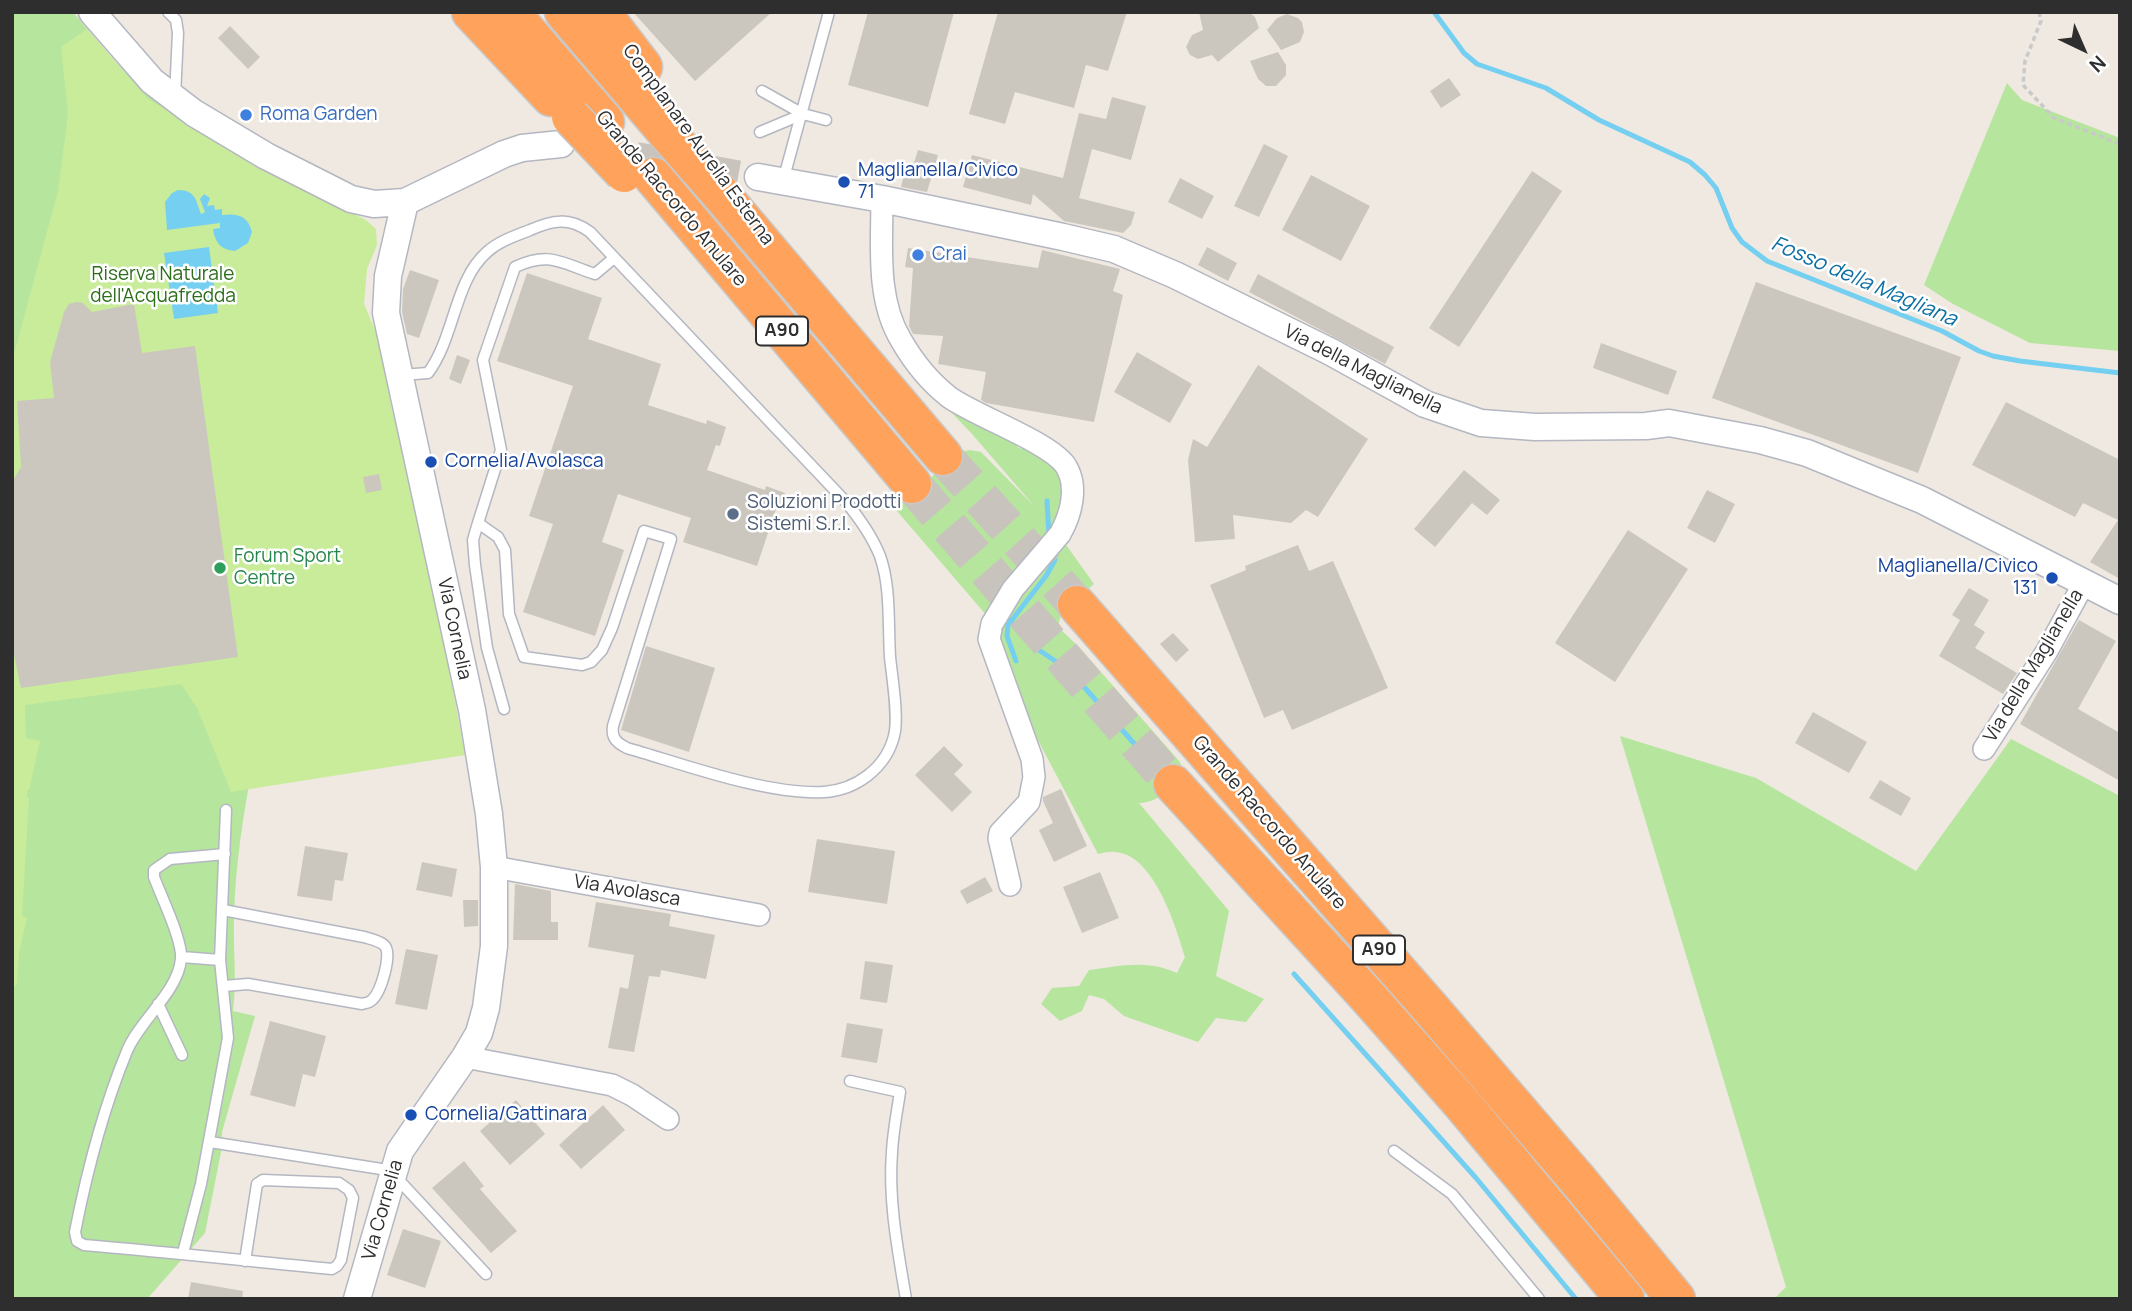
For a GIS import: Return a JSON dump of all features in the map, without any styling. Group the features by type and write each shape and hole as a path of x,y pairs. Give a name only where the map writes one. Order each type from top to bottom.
{"highway":[{"path":"471,12 579,128"},
{"name":"Grande Raccordo Anulare","path":"510,12 579,128 639,175 720,258 912,484"},
{"name":"Grande Raccordo Anulare","path":"564,12 682,137"},
{"name":"Complanare Aurelia Esterna","path":"601,12 682,137 749,186 794,279 943,456"},
{"name":"Grande Raccordo Anulare","path":"1077,606 1432,1010 1676,1299"},
{"name":"A90","path":"1173,784 1368,997 1625,1299"}],"street":[{"path":"92,12 152,80 214,126 340,195 374,204 405,202 503,154 579,128"},
{"name":"Via della Maglianella","path":"749,186 882,199 1063,237 1139,258 1331,352 1425,404 1472,420 1504,426 1535,427 1646,426 1669,423 1760,440 1807,453 1922,500 2120,601"},
{"path":"882,199 885,296 900,338 927,376 948,397 1049,450 1066,466 1073,493 1060,534 1013,589 992,624 989,639 1032,759 1034,777 1029,802 1000,833 1010,885"},
{"name":"Via Cornelia","path":"357,1299 393,1172 406,1141 465,1057 482,1023 492,970 494,867 480,682 398,375 387,321 388,276 405,202"},
{"name":"Via della Maglianella","path":"1984,750 2047,651 2084,583"},
{"name":"Via Avolasca","path":"494,867 759,915"},
{"path":"465,1057 612,1085 668,1119"}],"lane":[{"path":"168,12 176,20 178,33 175,99"},
{"path":"749,186 803,114 829,12"},
{"path":"762,91 803,114 825,120"},
{"path":"760,132 803,114"},
{"path":"398,375 428,373 436,363 475,265 497,244 547,223 569,221 590,232 846,502 870,536 881,558 886,587 895,730 889,751 876,769 852,785 813,792 766,786 716,774 621,745 612,734 612,726 671,539 644,531 612,628 602,650 591,662 582,665 524,657 509,614 505,550 498,537 478,523"},
{"path":"504,709 480,682 487,648 473,540 501,450 483,360 515,267 528,260 549,258 595,274 614,258"},
{"path":"183,1253 194,1218 210,1142 228,1038 225,986 220,960 226,810"},
{"path":"225,854 170,859 154,870 154,877 182,957 176,976 128,1048 96,1143 75,1233 77,1241 84,1245 183,1253 245,1261 332,1269 337,1266 353,1199 349,1190 339,1183 263,1180 257,1184 245,1261"},
{"path":"223,910 364,937 382,943 387,948 388,957 381,986 374,999 362,1004 248,985 225,986"},
{"path":"182,957 220,960"},
{"path":"158,1004 182,1055"},
{"path":"850,1081 900,1092 891,1152 898,1247 906,1299"},
{"path":"210,1142 393,1172 486,1274"},
{"path":"1394,1151 1452,1194 1539,1299"}],"path":[{"path":"2039,12 2041,20 2025,61 2023,85 2054,118 2120,144"}],"green space":[{"name":"Riserva Naturale dell'Acquafredda","path":"12,12 73,12 124,71 151,97 183,121 356,212 305,341 254,758 241,838 235,899 233,1011 255,1016 222,1132 221,1152 205,1233 147,1299 12,1299"},
{"name":"Forum Sport Centre","path":"87,29 148,99 260,167 366,220 376,229 377,245 367,269 364,304 381,344 391,405 413,494 465,755 231,792 197,708 181,684 25,705 26,738 40,741 27,790 29,798 22,916 27,918 19,953 17,983 12,990 12,361 58,191 68,114 61,47"},
{"path":"2007,83 2022,100 2120,138 2120,351 2030,343 1953,304 1924,285"},
{"path":"931,391 1018,443 1017,447 1023,449 1025,446 1064,473 1061,518 987,616 897,511 897,507 960,452 970,450 981,452 1035,507"},
{"path":"1064,542 1094,584 1061,614 1058,627 1180,762 1184,773 1169,789 1153,800 1139,803 1229,911 1216,976 1264,999 1246,1022 1216,1018 1198,1042 1124,1016 1104,999 1089,995 1082,1011 1060,1021 1041,1004 1052,988 1079,986 1089,970 1144,965 1177,973 1185,957 1169,911 1152,878 1129,856 1115,852 1098,854 1031,727 998,643 1005,614"},
{"path":"1620,736 1756,778 1916,871 2011,739 2120,796 2120,1299 1774,1299 1786,1287"}],"water":[{"path":"178,190 192,194 201,214 205,212 200,199 204,194 210,198 207,206 214,205 215,210 222,209 222,215 237,215 245,219 252,232 248,243 235,251 222,247 215,238 213,229 220,228 220,223 167,230 165,202"},
{"path":"209,247 218,313 174,319 164,253"}],"building":[{"path":"633,12 772,12 695,81"},
{"path":"868,12 954,12 928,107 848,85"},
{"path":"998,12 1127,12 1108,71 1086,65 1074,108 1015,92 1005,124 969,114"},
{"path":"1199,12 1249,12 1255,17 1259,28 1218,62 1212,55 1198,59 1190,55 1186,47 1192,35 1203,30"},
{"path":"1287,14 1302,22 1304,32 1300,42 1281,50 1267,30 1277,18"},
{"path":"230,26 260,57 248,69 218,38"},
{"path":"1278,52 1286,65 1286,75 1276,86 1266,86 1258,79 1250,61"},
{"path":"1449,78 1461,95 1441,108 1430,91"},
{"path":"1112,97 1146,106 1131,160 1092,149 1079,198 1135,212 1131,225 1123,233 1064,221 1033,194 1031,205 963,187 972,155 1063,178 1079,113 1106,119"},
{"path":"1264,144 1288,156 1259,217 1234,206"},
{"path":"918,150 938,155 927,192 901,187 904,174 910,176"},
{"path":"1532,171 1562,191 1459,347 1429,328"},
{"path":"1311,175 1370,206 1341,261 1282,230"},
{"path":"1180,178 1214,196 1202,219 1168,202"},
{"path":"1207,247 1237,263 1228,281 1198,265"},
{"path":"908,248 1038,268 1042,250 1120,269 1113,291 1123,295 1094,422 986,403 981,400 986,372 938,364 943,336 913,334 909,326 913,268 905,267"},
{"path":"410,270 439,280 419,338 407,334 402,312 403,289"},
{"path":"527,273 602,298 588,339 661,364 648,405 706,424 707,420 726,427 720,446 716,445 707,470 765,490 766,486 785,493 780,510 776,509 757,566 683,542 691,518 618,494 602,542 624,550 595,636 523,612 553,524 529,516 573,386 497,361"},
{"path":"1258,274 1394,347 1385,364 1249,292"},
{"path":"1756,282 1961,357 1918,473 1712,398"},
{"path":"83,303 92,312 134,304 142,353 195,346 238,657 21,688 12,645 12,482 21,467 17,401 54,398 50,362 64,312 69,304"},
{"path":"1601,343 1677,371 1668,395 1593,368"},
{"path":"1137,352 1192,384 1170,423 1114,392"},
{"path":"457,355 470,360 461,384 449,379"},
{"path":"1258,365 1368,439 1318,517 1306,510 1291,523 1233,515 1235,539 1195,542 1188,460 1193,439 1207,447"},
{"path":"2006,402 2120,460 2120,579 2090,562 2118,520 2083,503 2075,517 1972,465"},
{"path":"1464,470 1500,500 1487,515 1472,503 1435,547 1414,529"},
{"path":"379,474 382,490 366,493 363,477"},
{"path":"1707,490 1735,504 1715,543 1687,528"},
{"path":"1628,530 1688,569 1615,682 1555,643"},
{"path":"1298,545 1309,571 1333,561 1388,688 1292,730 1283,710 1264,718 1210,585 1246,570 1245,566"},
{"path":"1969,588 1989,600 1974,625 1985,632 1975,648 2017,673 2003,694 1939,656 1960,620 1952,615"},
{"path":"2079,620 2116,641 2078,709 2120,733 2120,781 2020,724"},
{"path":"1173,633 1189,650 1176,662 1160,644"},
{"path":"646,646 715,668 689,752 621,730"},
{"path":"1813,712 1867,742 1849,773 1795,743"},
{"path":"944,746 963,765 954,774 972,792 952,812 915,775"},
{"path":"1880,780 1911,798 1901,816 1869,798"},
{"path":"1061,789 1087,846 1054,862 1039,830 1053,823 1043,797"},
{"path":"817,839 895,851 887,904 808,892"},
{"path":"305,846 348,853 343,881 335,880 332,901 297,896"},
{"path":"422,862 457,869 452,897 416,890"},
{"path":"1100,872 1119,918 1082,933 1063,887"},
{"path":"985,877 993,891 967,904 960,891"},
{"path":"515,884 551,891 551,922 558,922 558,940 513,940"},
{"path":"463,900 478,900 478,926 464,927"},
{"path":"596,902 671,914 669,926 715,935 706,979 661,970 660,977 649,976 634,1052 608,1048 620,987 628,989 634,955 588,947"},
{"path":"406,949 438,955 427,1010 395,1004"},
{"path":"865,961 893,965 887,1003 860,999"},
{"path":"270,1021 326,1036 315,1077 303,1074 295,1107 250,1095"},
{"path":"847,1023 883,1029 877,1063 841,1057"},
{"path":"516,1100 545,1134 510,1165 480,1131"},
{"path":"603,1105 625,1130 581,1169 559,1145"},
{"path":"464,1161 484,1186 480,1189 517,1231 491,1253 432,1188"},
{"path":"403,1229 441,1241 425,1288 387,1275"},
{"path":"191,1282 243,1291 242,1299 188,1299"}],"waterway":[{"name":"Fosso della Magliana","path":"1434,12 1464,53 1477,64 1546,88 1599,120 1690,162 1716,188 1732,228 1742,242 1767,261 1942,331 1993,356 2120,373"},
{"path":"1047,501 1049,536"},
{"name":"Grande Raccordo Anulare","path":"1016,661 1007,636 1008,625 1055,560"},
{"name":"Grande Raccordo Anulare","path":"1010,621 1033,646 1067,669 1085,688 1139,749 1153,775"},
{"path":"1294,974 1476,1178 1576,1299"}],"tunnel":[{"path":"598,148 758,177"},
{"path":"943,456 1077,605"},
{"path":"912,484 1173,784"}],"place":[{"name":"Roma Garden","path":"246,115"},
{"name":"Maglianella/Civico 71","path":"844,182"},
{"name":"Crai","path":"918,255"},
{"name":"Cornelia/Avolasca","path":"431,462"},
{"name":"Soluzioni Prodotti Sistemi S.r.l.","path":"733,514"},
{"name":"Forum Sport Centre","path":"220,568"},
{"name":"Maglianella/Civico 131","path":"2052,578"},
{"name":"Cornelia/Gattinara","path":"411,1115"}]}
